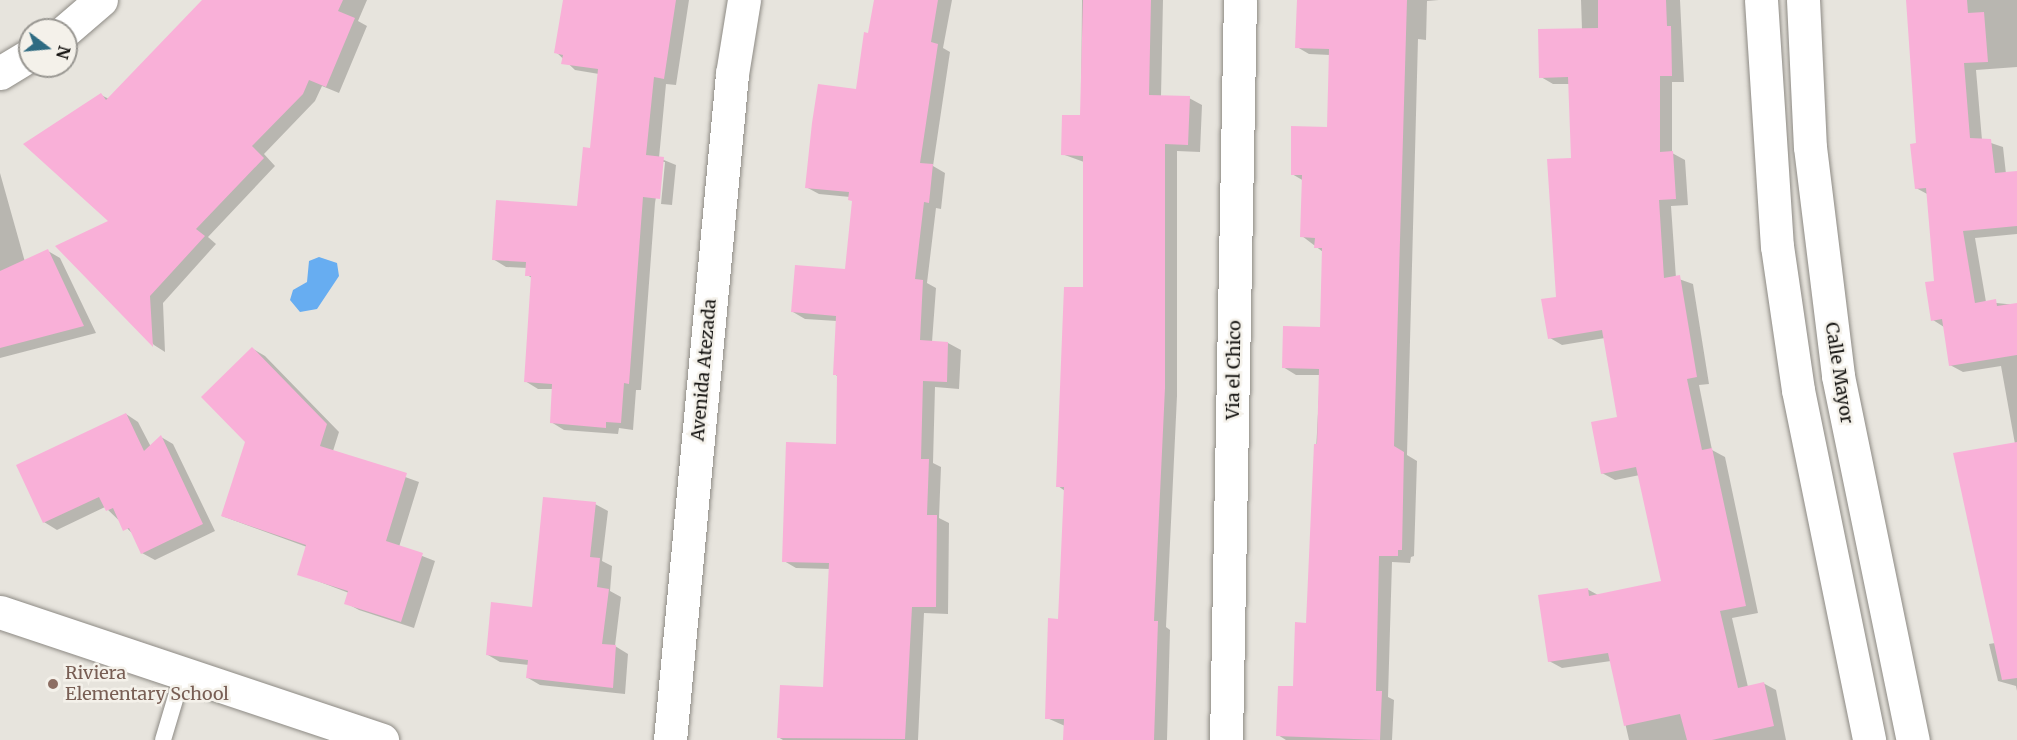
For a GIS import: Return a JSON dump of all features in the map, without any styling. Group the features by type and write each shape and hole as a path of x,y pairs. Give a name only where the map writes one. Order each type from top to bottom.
{"street":[{"path":"78,20 101,0"},
{"name":"Avenida Atezada","path":"670,740 732,74 744,0"},
{"name":"Via el Chico","path":"1226,740 1240,0"},
{"path":"1761,0 1777,246 1798,390 1869,740"},
{"name":"Calle Mayor","path":"1803,0 1810,147 1838,376 1913,740"},
{"path":"0,74 18,63"},
{"path":"0,612 183,673 338,733 382,740"}],"lane":[{"path":"163,740 183,673"}],"water":[{"path":"319,257 337,263 339,276 317,309 300,312 290,300 293,290 307,282 309,261"}],"building":[{"path":"202,0 343,0 338,11 355,18 326,87 309,80 303,94 252,146 264,158 196,229 205,236 150,296 153,347 55,246 108,221 23,144 101,93 106,100"},
{"path":"563,0 676,0 664,79 654,77 646,155 664,157 660,199 643,197 629,384 624,383 621,423 606,422 606,428 550,423 552,384 524,382 531,276 525,276 526,262 492,260 496,200 577,206 583,147 590,148 598,69 561,64 563,55 554,53"},
{"path":"874,0 938,0 931,42 938,44 920,163 933,164 929,203 924,202 915,279 923,280 920,340 948,342 947,382 923,381 921,459 929,459 927,515 937,515 936,607 912,607 905,739 777,738 780,685 823,687 829,563 782,562 786,442 836,444 837,375 833,375 836,316 791,312 795,265 845,269 852,201 848,200 849,192 805,188 812,123 818,84 856,89 864,32 868,33"},
{"path":"1083,0 1151,0 1149,95 1190,96 1188,145 1165,144 1165,388 1154,621 1158,621 1154,740 1063,740 1064,719 1045,719 1048,618 1058,619 1064,487 1056,487 1064,287 1083,287 1083,156 1061,155 1062,115 1080,115"},
{"path":"1297,0 1407,0 1394,446 1404,452 1402,550 1398,550 1398,556 1379,556 1376,691 1382,691 1380,740 1276,736 1278,686 1293,686 1295,622 1306,623 1314,444 1317,444 1319,369 1282,368 1283,326 1320,327 1322,248 1314,248 1315,238 1300,237 1302,175 1291,175 1291,126 1327,127 1329,49 1295,48"},
{"path":"1598,0 1666,0 1667,26 1671,26 1672,76 1660,76 1660,152 1673,151 1676,199 1659,200 1664,278 1680,275 1697,377 1687,379 1702,450 1712,448 1746,606 1720,611 1738,688 1764,682 1774,726 1712,740 1687,740 1680,714 1624,726 1608,653 1548,662 1538,595 1588,588 1589,596 1661,581 1636,467 1601,474 1591,422 1617,417 1602,330 1548,339 1541,299 1556,297 1547,159 1571,158 1568,77 1539,78 1538,29 1598,28"},
{"path":"1906,0 1967,0 1968,13 1984,12 1988,62 1964,63 1970,138 1991,139 1995,173 2017,171 2017,226 1963,231 1975,303 1996,299 1997,306 2017,303 2017,355 1949,366 1942,319 1931,321 1925,282 1934,281 1926,188 1915,189 1910,144 1916,143"},
{"path":"48,249 84,326 0,348 0,271"},
{"path":"252,347 327,424 320,446 407,473 386,541 423,553 401,622 344,604 348,591 297,575 306,545 221,516 245,442 201,397"},
{"path":"126,413 144,451 161,435 203,524 141,554 129,528 123,531 113,508 106,511 99,497 43,523 16,465"},
{"path":"2017,442 2017,678 2002,680 1953,453"},
{"path":"543,497 596,502 590,557 600,558 597,587 609,589 602,644 616,645 613,688 526,678 528,660 486,655 491,602 532,607"}],"place":[{"name":"Riviera Elementary School","path":"53,684"}]}
